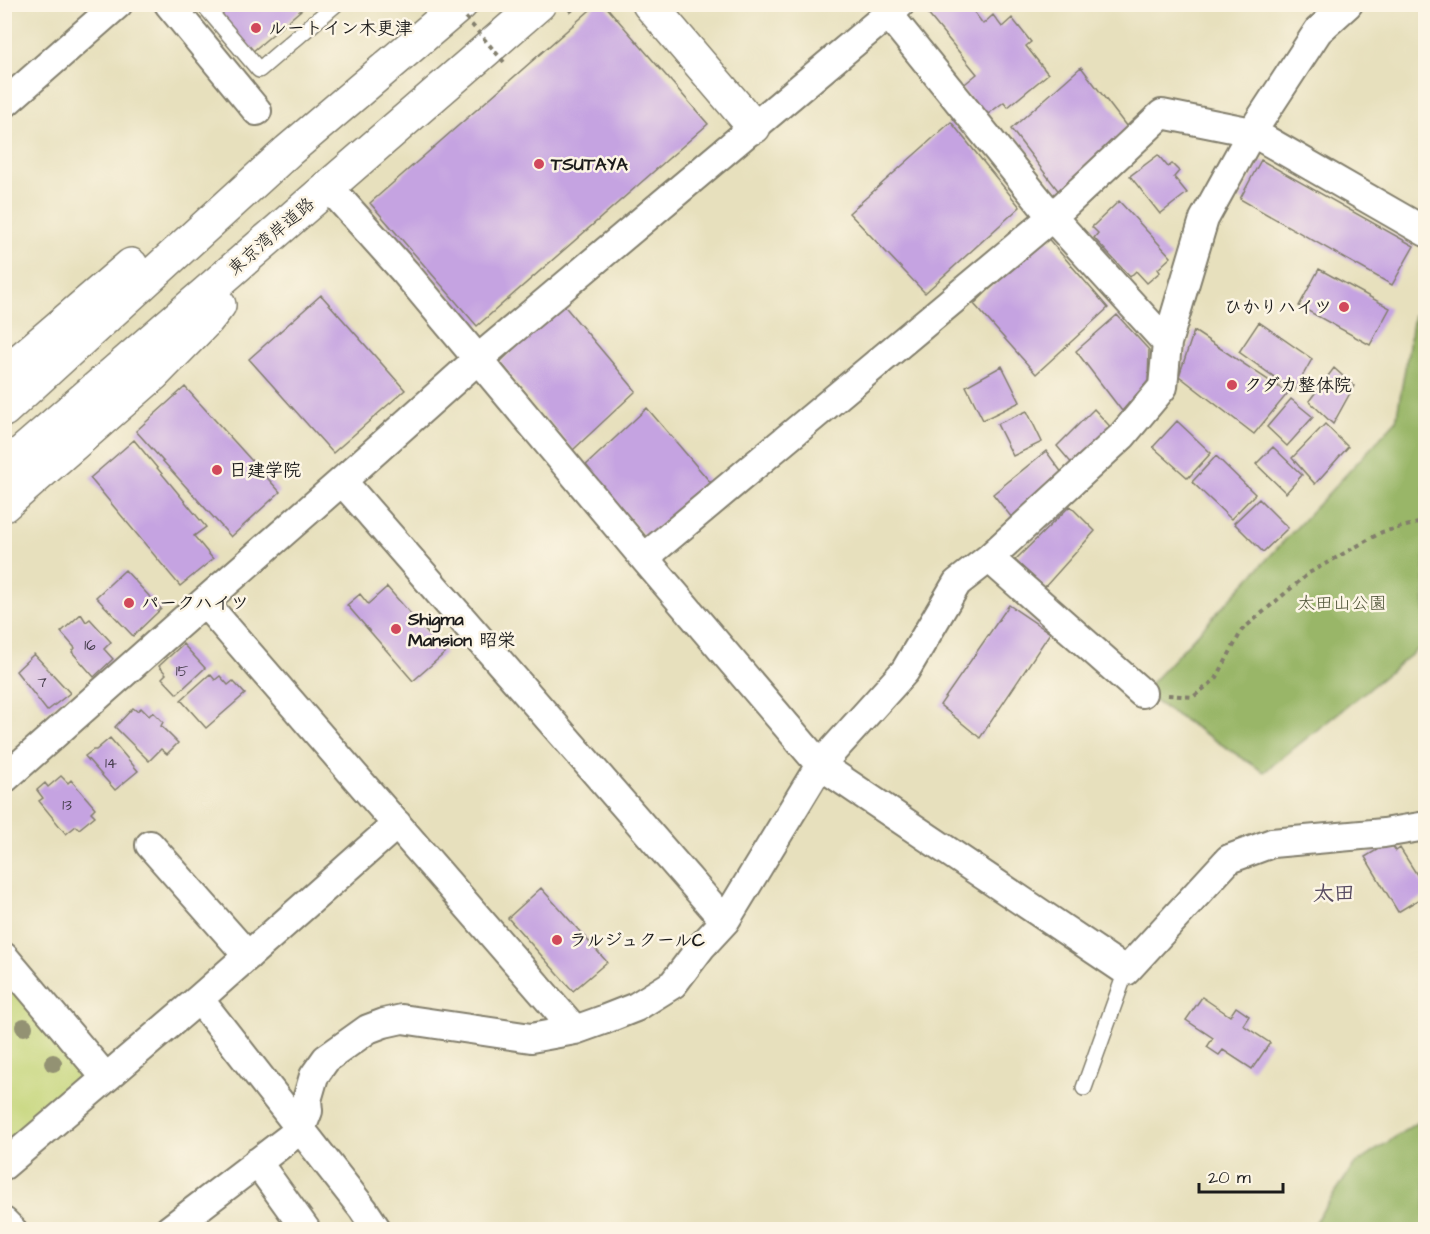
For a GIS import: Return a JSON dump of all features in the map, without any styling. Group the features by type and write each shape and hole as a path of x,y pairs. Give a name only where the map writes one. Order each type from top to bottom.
{"main road":[{"path":"4,410 288,151 461,4"},
{"name":"東京湾岸道路","path":"4,468 539,4"},
{"path":"649,4 754,126"},
{"path":"4,374 142,255 288,151"},
{"path":"4,505 154,374 207,320 284,225"}],"street":[{"path":"4,104 118,4"},
{"path":"169,4 256,111"},
{"path":"169,1230 301,1129 308,1111 308,1100 314,1076 326,1059 368,1029 402,1019 531,1038 575,1030 636,1007 673,984 701,947 725,921 820,765 905,671 957,583 989,558 1122,436 1163,387 1167,343 1204,219 1252,132 1318,32 1348,4"},
{"path":"4,779 478,359 895,10 1052,217 1167,343"},
{"path":"644,558 1052,217 1162,114 1252,132 1425,232"},
{"path":"328,186 405,272 820,765 1126,971 1229,859 1272,843 1384,833 1425,826"},
{"path":"342,481 725,921"},
{"path":"989,558 1142,693"},
{"path":"204,602 575,1030"},
{"path":"4,1165 199,999 397,824"},
{"path":"150,845 248,956"},
{"path":"4,957 106,1078"},
{"path":"199,999 377,1230"},
{"path":"257,1162 306,1230"},
{"path":"4,1222 12,1230"}],"lane":[{"path":"203,4 259,70 336,4"},
{"path":"1084,1088 1126,971"}],"path":[{"path":"454,4 504,62"},
{"path":"1142,693 1193,697 1216,679 1242,630 1309,573 1382,532 1425,521"}],"green space":[{"name":"太田山公園","path":"1414,316 1425,319 1425,644 1264,772 1142,693 1396,421"},
{"path":"4,974 78,1066 77,1078 5,1145"},
{"path":"1425,1117 1425,1229 1310,1229 1354,1165"}],"building":[{"name":"ルートイン木更津","path":"212,4 308,4 252,52"},
{"name":"TSUTAYA","path":"597,4 604,4 708,124 477,326 370,203"},
{"path":"927,4 968,4 983,24 993,15 1002,27 1012,18 1031,42 1026,46 1048,74 1008,107 1004,102 984,117 961,87 977,74 923,8"},
{"path":"1081,67 1130,131 1060,193 1011,129"},
{"path":"951,122 1020,207 925,293 849,213"},
{"path":"1158,155 1168,167 1172,164 1179,171 1174,177 1187,193 1160,214 1130,176"},
{"path":"1261,160 1414,246 1392,285 1240,199"},
{"path":"1119,201 1171,257 1158,269 1160,272 1147,283 1136,271 1130,277 1094,238 1098,233 1092,227"},
{"path":"1045,235 1108,308 1036,374 974,304"},
{"name":"ひかりハイツ","path":"1319,269 1390,308 1370,345 1299,306"},
{"path":"321,295 405,390 333,453 249,359"},
{"path":"562,303 636,391 573,450 500,362"},
{"path":"1117,315 1149,350 1148,381 1122,411 1076,351"},
{"path":"1259,322 1312,359 1294,391 1239,352"},
{"name":"クダカ整体院","path":"1194,331 1288,393 1254,434 1179,376"},
{"path":"1002,366 1020,402 983,420 966,386"},
{"path":"1334,368 1354,386 1333,424 1309,401"},
{"path":"185,387 280,492 231,537 136,431"},
{"path":"1291,399 1313,417 1287,446 1267,427"},
{"path":"647,408 711,483 646,538 584,467"},
{"path":"1094,409 1117,434 1079,472 1057,446"},
{"path":"1027,411 1042,442 1013,456 997,424"},
{"path":"1177,421 1211,453 1188,478 1153,447"},
{"path":"1325,424 1348,447 1315,484 1292,458"},
{"path":"134,440 206,527 194,536 213,559 180,586 90,478"},
{"path":"1273,447 1302,475 1286,493 1256,464"},
{"path":"1046,451 1065,477 1016,523 993,494"},
{"path":"1216,456 1255,494 1231,519 1192,482"},
{"path":"1259,499 1288,528 1263,552 1234,523"},
{"path":"1070,506 1095,531 1044,588 1015,560"},
{"name":"パークハイツ","path":"125,570 161,609 133,636 96,597"},
{"name":"Shigma Mansion 昭栄","path":"387,587 445,653 413,681 347,605 360,594 368,604"},
{"path":"1009,605 1050,633 980,738 940,705"},
{"path":"81,614 86,622 90,619 111,642 104,649 113,659 94,677 72,652 75,648 61,632"},
{"path":"183,644 205,668 177,694 162,678 166,674 159,666"},
{"path":"34,654 70,693 47,711 16,671"},
{"path":"210,674 215,680 220,676 228,685 233,681 245,694 206,728 181,700"},
{"path":"133,708 137,711 141,708 149,716 153,712 163,722 161,726 178,743 167,754 161,749 149,761 115,727"},
{"path":"110,738 138,771 115,790 85,756"},
{"path":"61,776 68,783 71,780 95,808 91,812 95,816 79,829 76,826 66,834 39,801 43,798 37,790 45,783 48,787"},
{"path":"1390,842 1396,851 1400,848 1426,889 1426,895 1398,912 1365,857"},
{"name":"ラルジュクールC","path":"541,888 607,962 573,991 508,918"},
{"path":"1202,997 1230,1016 1236,1007 1249,1016 1243,1025 1270,1043 1252,1069 1223,1050 1219,1055 1207,1047 1213,1038 1186,1020"}],"place":[{"name":"ルートイン木更津","path":"256,28"},
{"name":"TSUTAYA","path":"539,164"},
{"name":"ひかりハイツ","path":"1344,307"},
{"name":"クダカ整体院","path":"1232,385"},
{"name":"日建学院","path":"217,470"},
{"name":"パークハイツ","path":"129,603"},
{"name":"Shigma Mansion 昭栄","path":"396,629"},
{"name":"ラルジュクールC","path":"557,940"}],"district":[{"name":"太田","path":"1334,893"}]}
